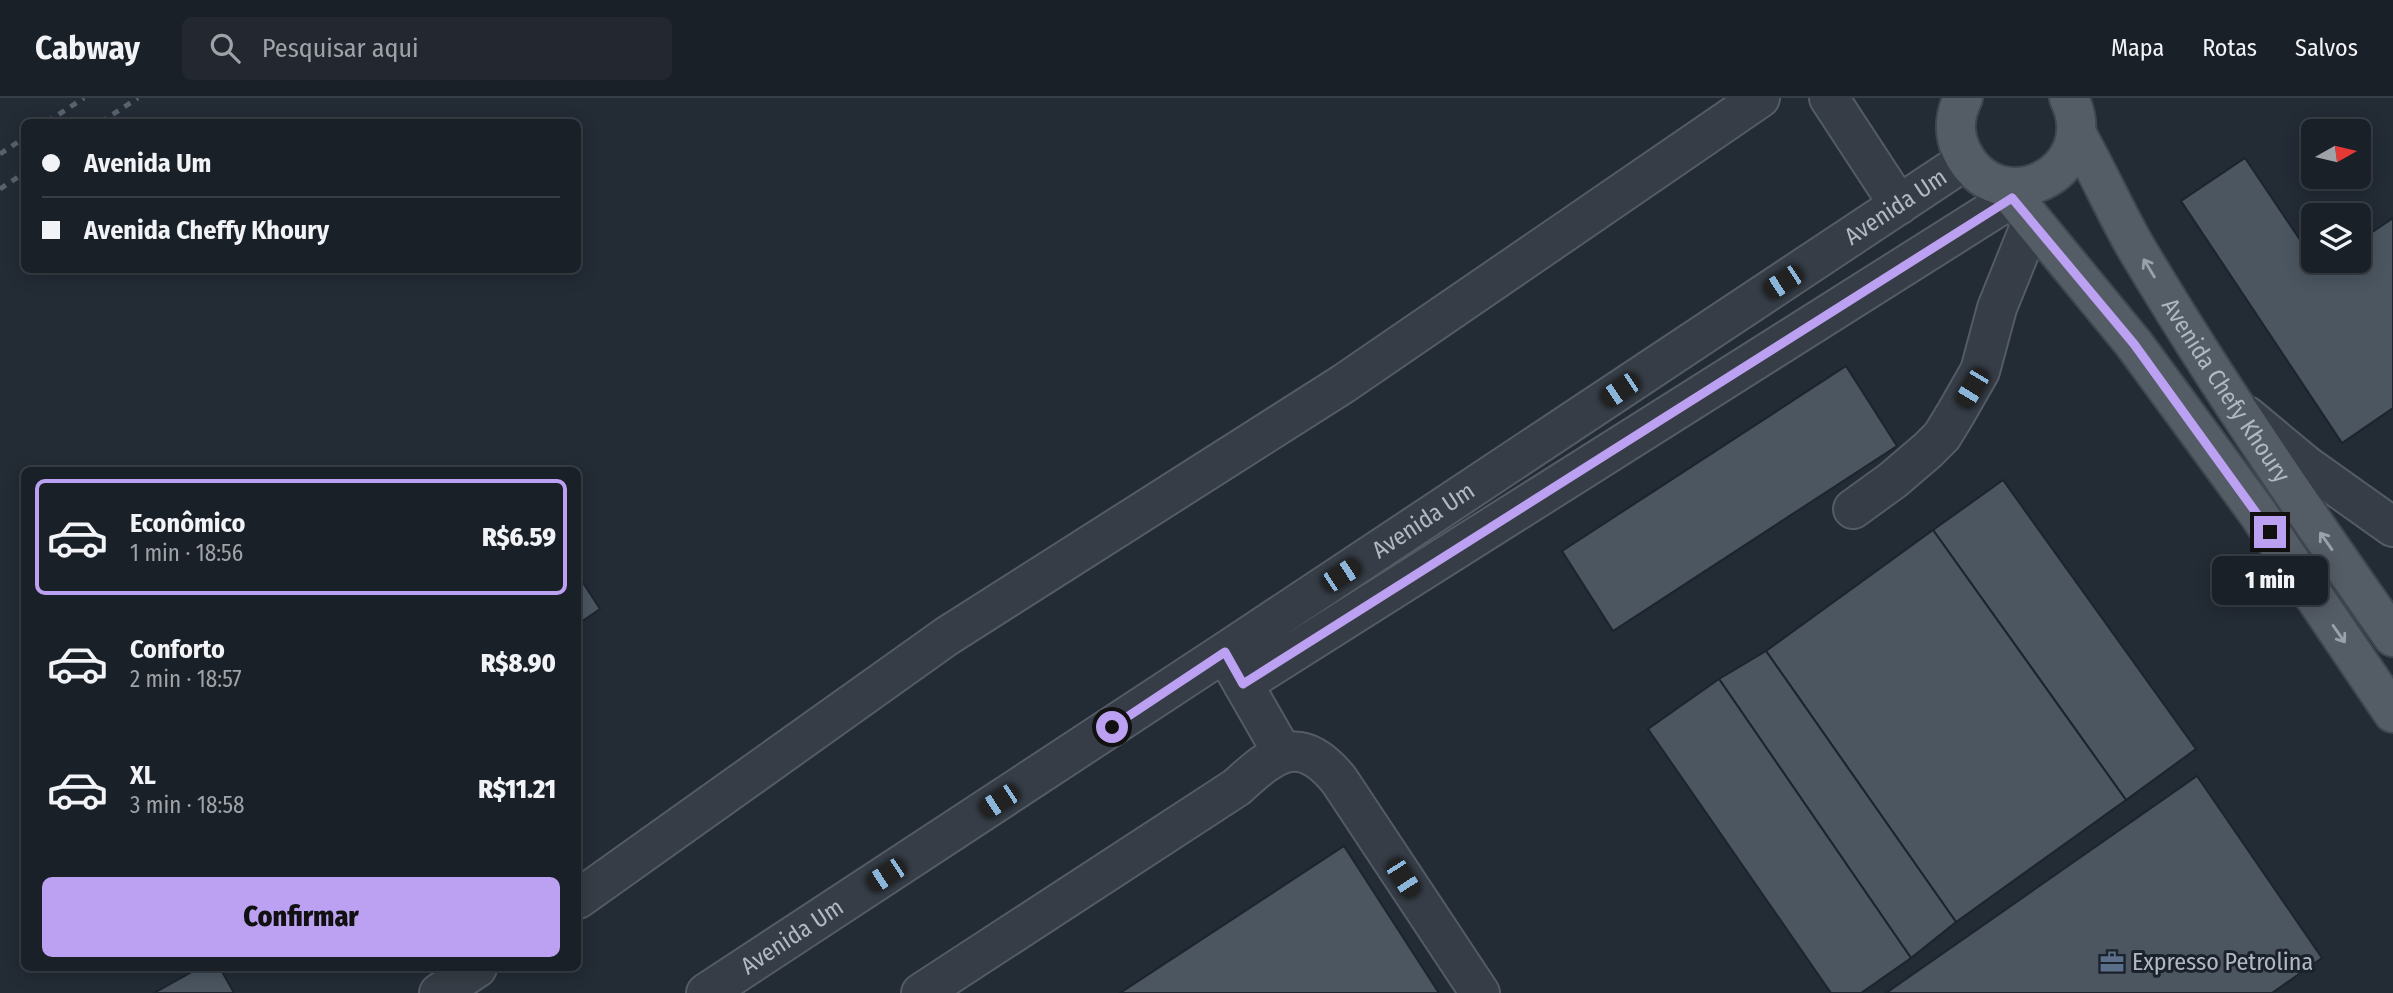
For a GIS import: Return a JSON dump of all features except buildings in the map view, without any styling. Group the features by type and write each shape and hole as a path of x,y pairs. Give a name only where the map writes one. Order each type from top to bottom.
{"main road":[{"path":"1963,98 1956,116 1955,131 1966,160 1983,178 2017,202 2134,344 2257,512 2393,713"},
{"name":"Avenida Chefy Khoury","path":"2017,202 2025,187 2044,181 2060,169 2071,152 2073,115"},
{"name":"Avenida Chefy Khoury","path":"2073,115 2112,205 2231,403 2393,637"}],"street":[{"path":"581,897 947,636 1343,384 1760,98"},
{"path":"1829,98 1899,205"},
{"name":"Avenida Um","path":"706,993 1234,668 1966,160"},
{"path":"1853,509 1893,480 1942,436 1980,371 1997,308 2017,202"},
{"path":"1282,752 1234,668 2017,202"},
{"path":"2231,403 2306,466 2393,527"},
{"path":"921,993 1237,787 1262,764 1282,752 1299,752 1326,764 1480,993"},
{"path":"439,993 472,971"}],"railway":[{"path":"52,119 84,98"},
{"path":"106,119 138,98"},
{"path":"0,154 21,140"},
{"path":"0,189 21,175"}],"place":[{"name":"Expresso Petrolina","path":"2112,962"}],"route":[{"path":"1112,727 1225,652 1243,684 2012,198 2134,344 2270,532"}]}
